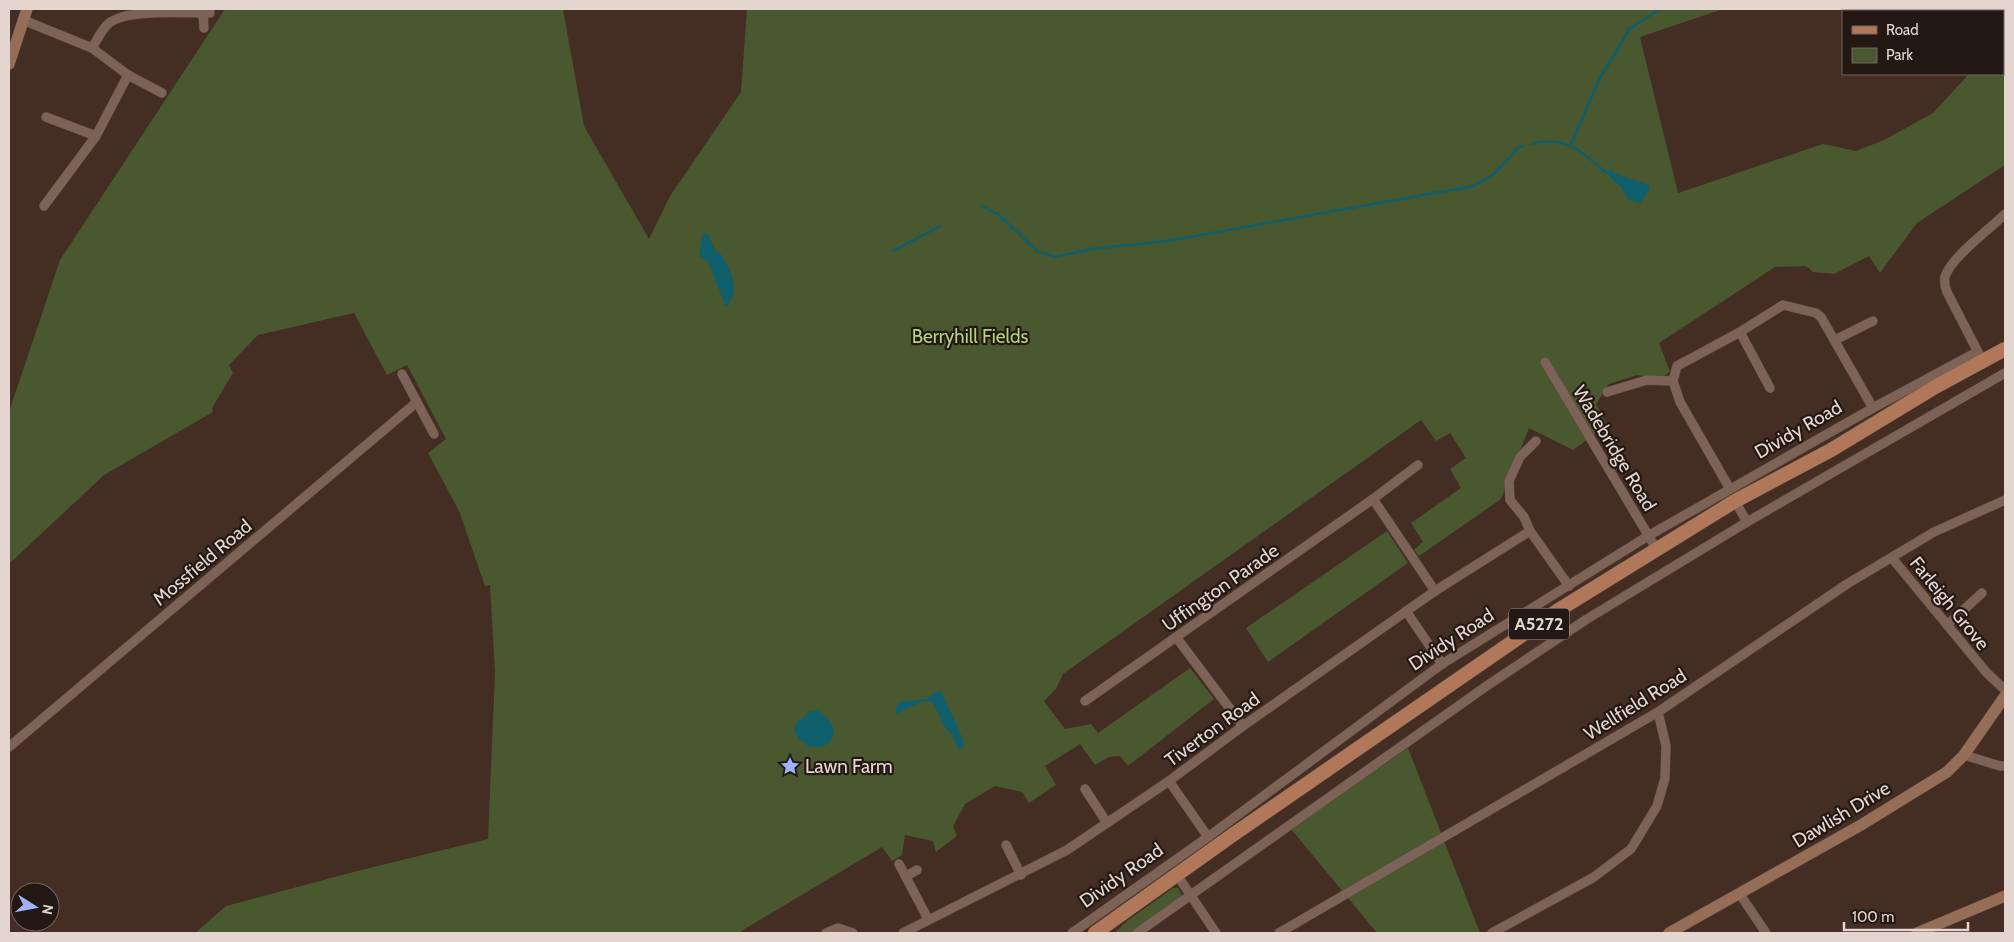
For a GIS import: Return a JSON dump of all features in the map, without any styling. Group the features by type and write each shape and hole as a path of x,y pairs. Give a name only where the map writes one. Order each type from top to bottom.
{"main road":[{"name":"Dividy Road","path":"1094,933 1549,617 1657,550 1733,495 1831,450 1980,356 2005,349"}],"street":[{"path":"9,64 27,9"},
{"path":"92,48 107,24 118,18 132,15 207,13 204,28"},
{"path":"23,20 92,48 128,74 162,93"},
{"path":"44,206 96,136 128,74"},
{"path":"46,117 96,136"},
{"path":"1980,356 1946,292 1946,275 1957,260 2005,214"},
{"path":"1748,522 1680,402 1673,381 1678,366 1740,332 1783,305 1816,313 1835,340 1873,408"},
{"path":"1835,340 1873,321"},
{"path":"1740,332 1770,388"},
{"name":"Dividy Road","path":"1072,933 1208,838 1442,664 1648,536 1733,495 1873,408 1980,356"},
{"name":"Wadebridge Road","path":"1545,362 1657,550"},
{"path":"1137,933 1496,679 1587,619 1748,522 2005,373"},
{"path":"402,374 434,434"},
{"path":"1607,392 1647,380 1673,381"},
{"name":"Mossfield Road","path":"9,747 417,402"},
{"path":"1536,441 1520,457 1509,481 1510,500 1524,517 1530,531 1569,586"},
{"name":"Uffington Parade","path":"1085,701 1373,499 1418,464"},
{"path":"1373,499 1435,591"},
{"name":"Wellfield Road","path":"1279,933 1658,712 1847,584 1934,532 2005,500"},
{"name":"Tiverton Road","path":"903,933 1067,850 1435,591 1530,531"},
{"name":"Farleigh Grove","path":"1892,558 1986,672 2005,690"},
{"path":"1947,625 1982,593"},
{"path":"1406,611 1442,664"},
{"path":"1176,637 1243,726"},
{"name":"Dawlish Drive","path":"1669,933 1861,824 1947,772 1964,755 2005,696"},
{"path":"1492,933 1594,877 1631,849 1657,806 1665,778 1666,746 1658,712"},
{"path":"1964,755 2005,766"},
{"path":"1169,780 1208,838"},
{"path":"1085,789 1107,823"},
{"path":"1006,845 1021,874"},
{"path":"898,864 928,919"},
{"path":"906,876 917,870"},
{"path":"1178,875 1216,933"},
{"path":"1739,893 1766,933"},
{"path":"1917,933 2005,896"},
{"path":"826,933 838,928 853,933"}],"green space":[{"name":"Berryhill Fields","path":"225,9 563,9 584,126 649,239 670,196 741,92 747,9 1723,9 1640,37 1678,193 1823,144 1856,151 1884,140 1933,113 1968,75 2004,75 2005,30 2005,165 1917,223 1880,273 1869,256 1834,274 1813,272 1806,266 1775,267 1659,343 1670,372 1660,378 1637,375 1609,384 1596,404 1607,425 1573,450 1529,428 1501,499 1419,556 1414,550 1423,542 1411,523 1461,488 1450,469 1466,458 1450,433 1436,441 1421,420 1063,674 1056,689 1044,701 1065,729 1091,724 1098,733 1190,668 1214,699 1128,766 1120,756 1109,757 1095,765 1080,744 1045,766 1056,785 1029,803 1022,792 995,786 965,804 953,826 957,836 936,852 933,841 905,835 902,855 892,861 882,847 738,933 195,933 226,906 488,839 495,673 490,585 485,586 459,511 428,453 446,439 407,365 387,375 354,313 258,335 229,365 233,373 212,408 213,412 104,475 9,564 9,412 60,260"},
{"path":"1387,531 1408,563 1268,662 1246,628"},
{"path":"1408,748 1480,933 1377,933 1291,829"},
{"path":"1173,888 1178,888 1182,896 1130,933 1115,933 1127,921"}],"water":[{"path":"1611,168 1613,173 1649,185 1650,189 1640,203 1629,200 1621,187 1606,173"},
{"path":"703,233 709,235 715,251 719,252 727,264 733,279 733,294 731,301 726,307 708,262 699,256"},
{"path":"941,691 963,739 964,746 959,750 952,735 943,725 932,702 923,701 896,714 895,712 899,702 927,699 933,693"},
{"path":"811,711 819,711 830,721 834,731 832,739 818,747 809,746 801,741 794,730 796,723"}],"waterway":[{"path":"1629,29 1660,9"},
{"path":"1571,144 1599,80 1629,30"},
{"path":"1532,144 1554,142 1573,147 1590,158 1606,173"},
{"path":"982,206 999,215 1037,251 1055,257 1091,249 1167,241 1474,186 1494,174 1518,148 1523,146"},
{"path":"893,251 940,226"}],"place":[{"name":"Lawn Farm","path":"790,766"}]}
